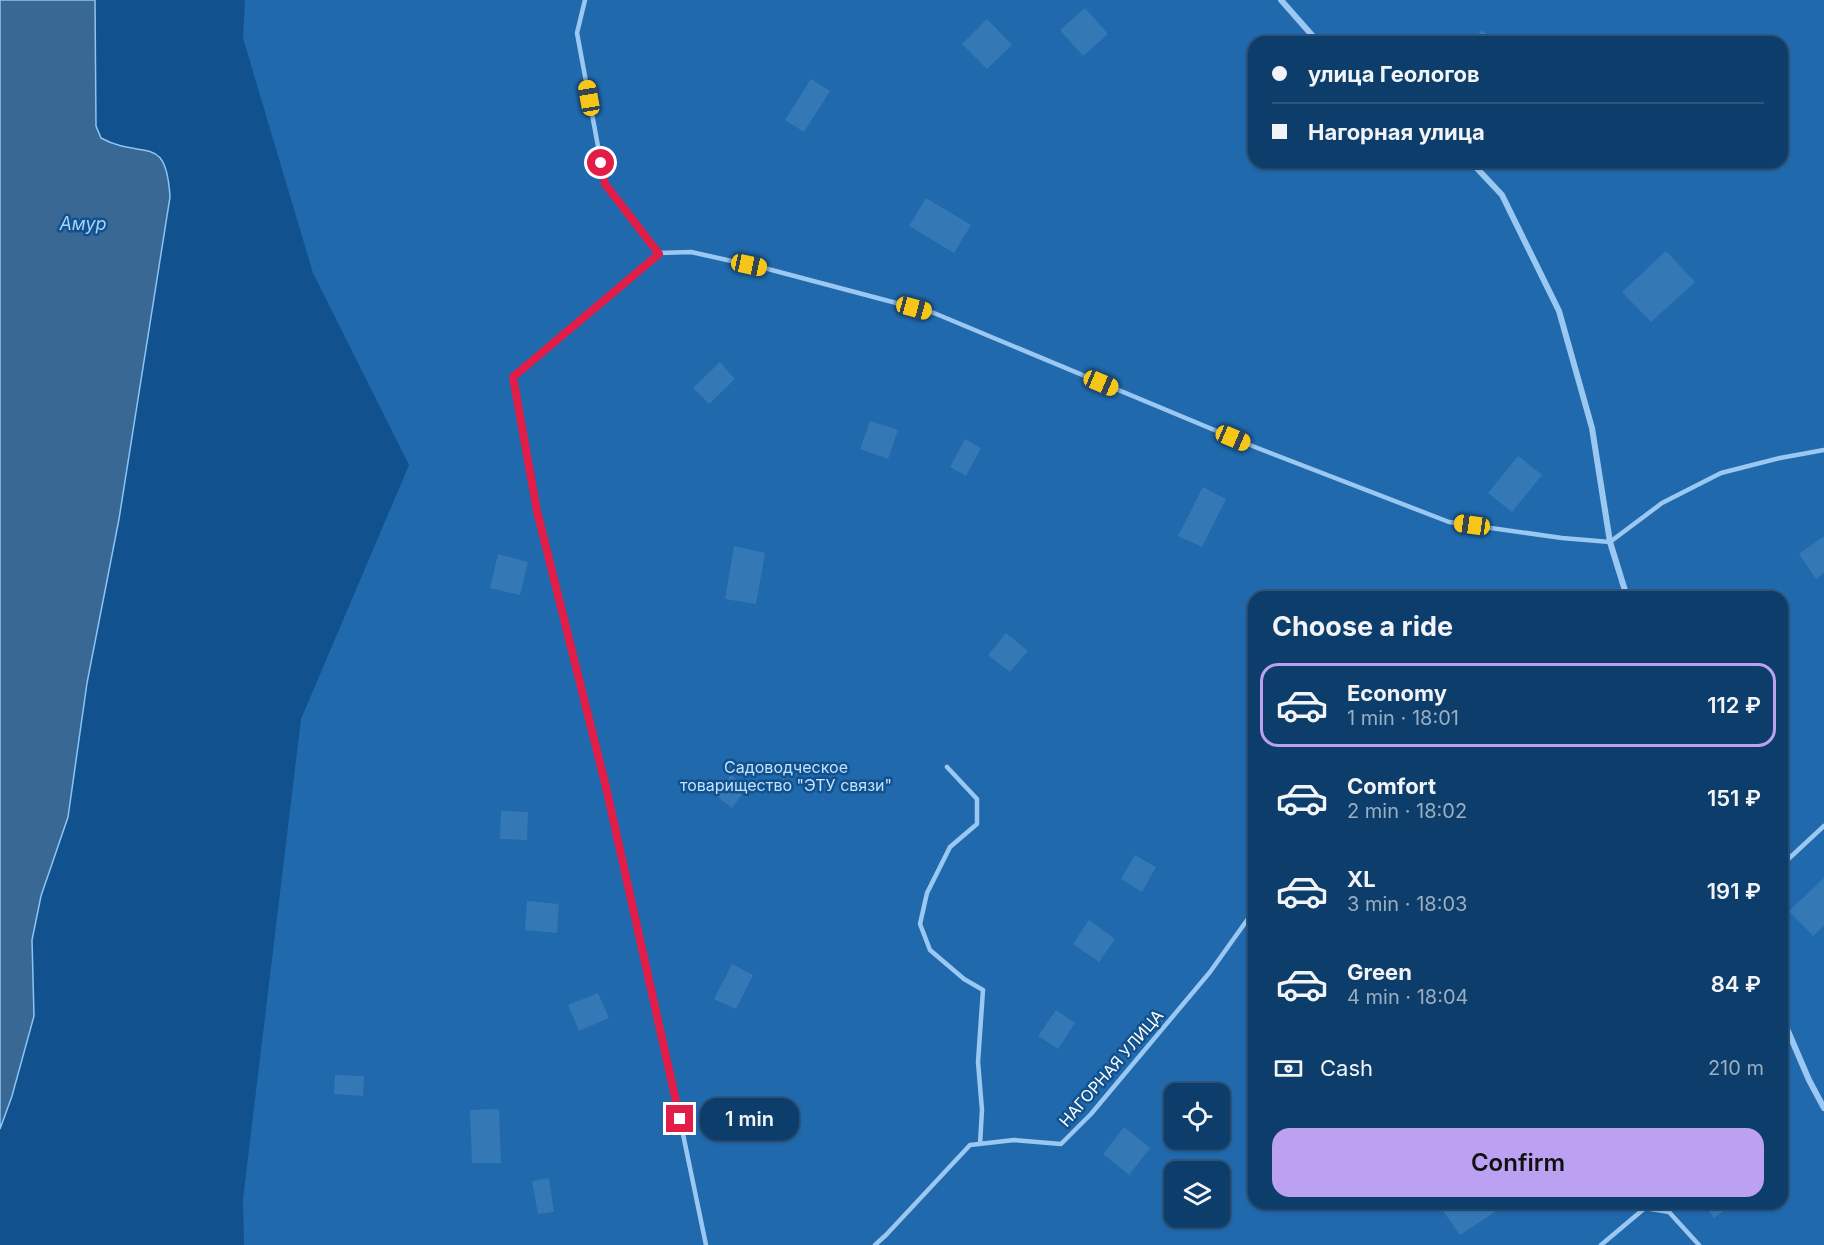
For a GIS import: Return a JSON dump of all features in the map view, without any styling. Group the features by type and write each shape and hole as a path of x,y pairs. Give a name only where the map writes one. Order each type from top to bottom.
{"street":[{"path":"1281,0 1313,36"},
{"path":"1477,168 1502,195 1559,311 1592,428 1610,542 1625,591"},
{"path":"1788,1031 1824,1108"}],"lane":[{"path":"585,0 577,33 605,184 659,254"},
{"path":"706,1245 667,1057 606,787 537,511 513,377 659,254 691,252 768,269 934,313 1255,447 1449,522 1562,538 1610,542 1662,503 1721,473 1824,450"},
{"path":"947,767 977,799 977,824 950,847 927,893 920,924 930,950 964,979 983,990 978,1062 982,1110 980,1144"},
{"path":"1788,859 1824,826"},
{"name":"НАГОРНАЯ УЛИЦА","path":"875,1245 970,1145 1014,1140 1060,1144 1091,1114 1210,972 1248,919"},
{"path":"1601,1245 1644,1209"},
{"path":"1651,1209 1669,1212 1699,1245"}],"green space":[{"name":"Садоводческое товарищество \"ЭТУ связи\"","path":"245,0 1824,0 1824,1245 244,1245 243,1199 301,719 409,465 313,273 243,38"}],"water":[{"name":"Амур","path":"0,0 95,0 96,126 101,138 157,155 168,176 170,197 119,519 87,683 68,817 41,896 32,940 34,1016 12,1096 0,1129"}],"building":[{"path":"1085,8 1108,34 1083,56 1060,30"},
{"path":"987,19 1012,45 987,69 962,44"},
{"path":"1482,30 1488,36 1476,36"},
{"path":"811,79 830,91 804,132 785,120"},
{"path":"926,198 971,225 954,253 909,226"},
{"path":"1666,251 1695,282 1651,322 1622,292"},
{"path":"720,362 735,379 709,404 693,388"},
{"path":"870,421 898,430 888,459 860,449"},
{"path":"965,439 981,448 966,476 950,467"},
{"path":"1518,456 1542,475 1512,512 1488,493"},
{"path":"1203,487 1226,499 1202,547 1178,536"},
{"path":"1824,536 1824,573 1816,579 1799,554"},
{"path":"734,546 765,553 756,604 725,599"},
{"path":"498,554 528,562 520,595 490,588"},
{"path":"1006,633 1028,651 1010,672 988,655"},
{"path":"731,775 747,787 732,808 715,795"},
{"path":"501,811 528,812 527,840 500,839"},
{"path":"1135,855 1156,867 1142,892 1121,879"},
{"path":"1824,878 1824,926 1813,936 1789,911"},
{"path":"527,901 559,904 557,933 525,930"},
{"path":"1089,920 1115,939 1099,962 1073,944"},
{"path":"732,964 753,975 736,1009 714,999"},
{"path":"598,993 609,1018 579,1031 568,1005"},
{"path":"1056,1010 1075,1023 1058,1049 1038,1036"},
{"path":"335,1075 364,1076 363,1096 334,1094"},
{"path":"499,1109 501,1163 472,1163 470,1110"},
{"path":"1124,1127 1150,1148 1129,1175 1103,1154"},
{"path":"549,1178 554,1212 538,1214 532,1181"},
{"path":"1442,1209 1493,1209 1495,1212 1460,1235"},
{"path":"1707,1209 1726,1209 1714,1218"}],"route":[{"path":"601,163 605,184 659,254 513,377 537,511 606,787 680,1119"}]}
